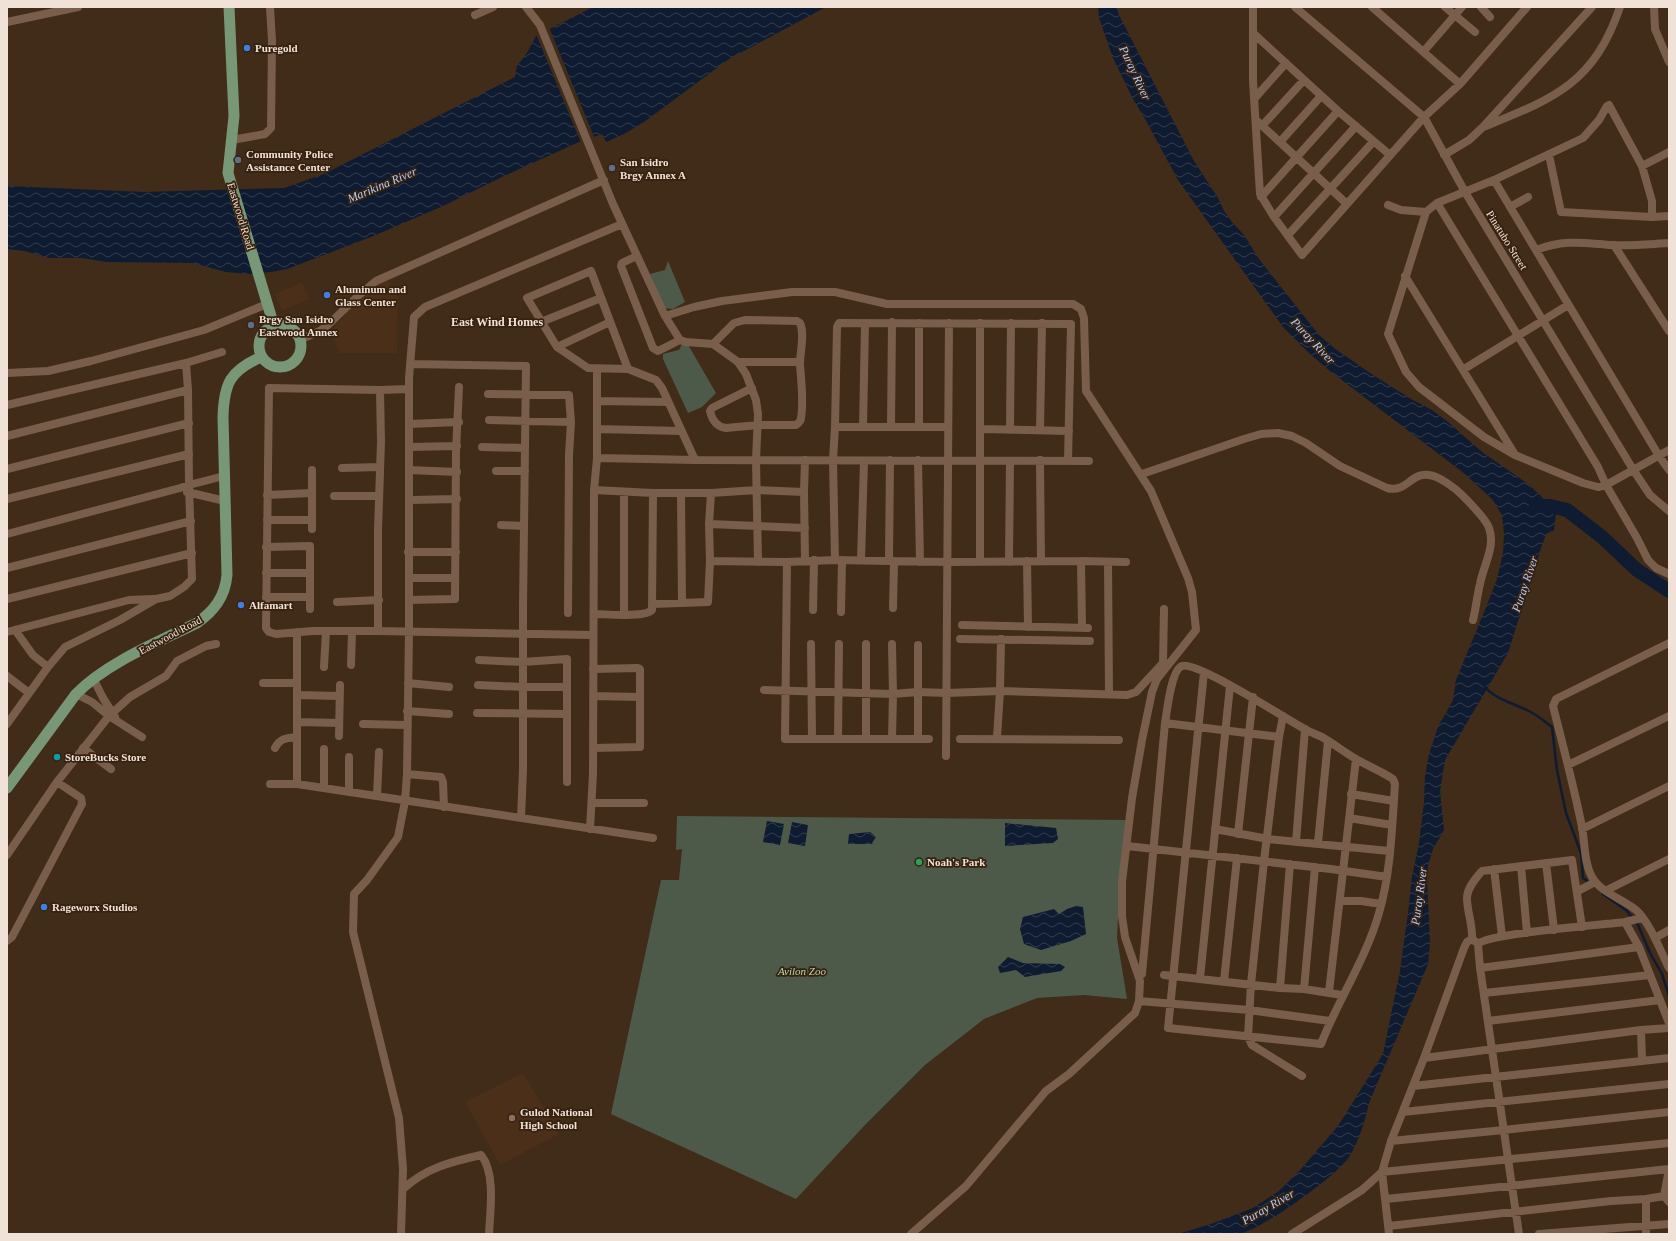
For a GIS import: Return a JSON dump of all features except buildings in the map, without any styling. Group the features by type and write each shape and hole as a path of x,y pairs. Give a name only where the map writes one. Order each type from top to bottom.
{"main road":[{"name":"Eastwood Road","path":"229,7 234,116 228,168 231,184 274,326"},
{"path":"274,326 285,326 290,328 300,340 300,350 298,356 292,364 287,366 271,366 261,357 258,348 264,332 274,326"},
{"name":"Eastwood Road","path":"7,788 76,694 93,678 113,666 197,623 216,607 224,592 227,580 223,405 226,388 231,379 242,366 261,357"}],"street":[{"path":"7,22 78,7"},
{"path":"232,140 265,134 271,128 272,41 270,7"},
{"path":"475,15 493,7"},
{"path":"526,7 540,25 622,224 665,316 680,340 686,342 713,344 738,362 746,374 752,388 756,400 758,425 756,460 758,562"},
{"path":"1253,7 1254,99 1259,124 1261,197 1302,255 1424,117 1460,84 1527,7"},
{"name":"Pinatubo Street","path":"1295,7 1424,117 1465,192 1544,320 1634,471 1650,495 1669,511"},
{"path":"1445,7 1475,32"},
{"path":"1424,51 1462,7"},
{"path":"1481,7 1490,17"},
{"path":"1444,155 1469,140 1483,127 1592,7"},
{"path":"1483,127 1538,104 1577,80 1589,67 1601,48 1614,25 1620,7"},
{"path":"1654,7 1655,29 1669,62"},
{"path":"1374,8 1460,84"},
{"path":"1253,33 1321,96 1390,155"},
{"path":"1254,99 1286,63"},
{"path":"1259,124 1304,80"},
{"path":"1280,142 1321,96"},
{"path":"1652,217 1652,201 1642,166 1610,105 1607,106 1599,120 1586,136 1494,180 1437,203 1426,212 1388,334 1406,372 1419,387 1484,437 1515,455 1583,483 1598,487 1606,485 1634,471 1669,450"},
{"path":"1261,197 1338,111"},
{"path":"1259,124 1347,204"},
{"path":"1274,217 1356,126"},
{"path":"1288,235 1331,190 1373,142"},
{"path":"1642,166 1669,152"},
{"path":"1549,155 1560,212 1652,217 1669,216"},
{"path":"300,340 328,326 359,295 376,281 604,180"},
{"path":"1494,180 1659,456 1669,470"},
{"path":"1510,207 1528,197"},
{"path":"1437,203 1594,460 1606,485 1648,560 1656,568 1669,574"},
{"path":"1388,204 1401,210 1426,212"},
{"path":"401,1234 403,1169 399,1118 352,932 354,894 367,880 398,837 407,774 409,631 408,552 410,500 409,389 414,317 425,307 622,224"},
{"path":"1536,250 1553,244 1580,242 1614,245 1669,243"},
{"path":"1614,245 1669,331"},
{"path":"637,256 622,263 621,266 653,348 658,351 680,340"},
{"path":"628,369 591,270 527,298 557,347 588,368 628,369 656,380 695,460"},
{"path":"1405,276 1464,369 1515,455"},
{"path":"665,316 694,307 722,301 792,292 835,292 887,304 1073,304 1081,309 1084,318 1086,391 1142,474 1151,491 1188,578 1192,592 1196,630 1157,679 1152,692 1133,790 1122,882 1122,916 1125,937 1138,974 1139,1001 1134,1013 1069,1074 1046,1091 966,1186 911,1234"},
{"path":"541,322 601,298"},
{"path":"7,373 48,371 91,361 204,330 268,304"},
{"path":"1464,369 1568,305"},
{"path":"713,344 738,322 745,320 797,321 800,323 802,330 800,362 801,419 799,424 790,426 758,425 721,427 714,422 710,411 716,405 752,388"},
{"path":"557,347 610,322"},
{"path":"891,427 892,322"},
{"path":"841,612 833,460 837,324 892,322 1071,324 1068,461"},
{"path":"919,323 919,427"},
{"path":"946,756 949,323"},
{"path":"980,323 980,562"},
{"path":"1010,430 1011,323"},
{"path":"1040,430 1042,323"},
{"path":"863,427 865,324"},
{"path":"7,405 186,363 222,352"},
{"path":"738,362 800,362"},
{"path":"48,667 33,655 11,631 129,600 156,599 170,596 192,580 189,489 189,423 186,363"},
{"path":"411,364 526,366 522,634 523,770 521,818"},
{"path":"590,829 593,748 594,490 597,458 597,369"},
{"path":"409,600 455,598 459,387"},
{"path":"409,389 380,390 269,388 266,628 269,632 276,634 378,630 593,636"},
{"path":"7,436 188,390"},
{"path":"378,630 380,390"},
{"path":"488,394 569,395 571,422 569,455 568,613"},
{"path":"597,401 668,402"},
{"path":"489,420 571,422"},
{"path":"409,424 459,422"},
{"path":"7,469 189,423"},
{"path":"835,427 948,428"},
{"path":"597,429 681,431"},
{"path":"980,429 1069,431"},
{"path":"1142,474 1244,438 1261,434 1278,433 1292,436 1306,443 1340,466 1388,488 1399,488 1414,478 1423,475 1430,475 1447,483 1460,493 1471,504 1489,528 1491,544 1479,585 1479,593 1473,620"},
{"path":"409,447 457,446"},
{"path":"482,447 525,448"},
{"path":"7,499 189,454"},
{"path":"597,458 695,460 1089,461"},
{"path":"806,460 804,492 806,560"},
{"path":"890,460 893,608"},
{"path":"918,460 920,562"},
{"path":"1040,460 1041,561"},
{"path":"861,560 864,461"},
{"path":"1009,562 1010,461"},
{"path":"342,468 380,467"},
{"path":"312,470 312,529"},
{"path":"409,470 457,472"},
{"path":"496,471 525,471"},
{"path":"189,489 224,476"},
{"path":"7,534 180,488 189,489 225,501"},
{"path":"594,490 653,493 711,493 757,490 804,492"},
{"path":"624,492 624,615"},
{"path":"267,494 312,493"},
{"path":"594,614 624,615 649,612 652,610 653,493"},
{"path":"681,493 682,603"},
{"path":"653,604 706,603 709,601 709,524 711,493"},
{"path":"334,496 379,496"},
{"path":"410,500 457,499"},
{"path":"267,520 312,520"},
{"path":"7,568 191,521"},
{"path":"501,524 524,526"},
{"path":"709,524 805,528"},
{"path":"266,547 310,546 310,609"},
{"path":"408,552 456,552"},
{"path":"7,599 192,553"},
{"path":"710,561 787,562 806,560 861,560 920,562 1126,562"},
{"path":"813,610 814,560"},
{"path":"962,626 1085,628 1081,561"},
{"path":"787,562 785,739 929,738"},
{"path":"1027,562 1028,626"},
{"path":"1108,562 1109,694"},
{"path":"266,573 310,573"},
{"path":"409,578 455,578"},
{"path":"266,597 310,597"},
{"path":"7,724 48,667 65,647 120,620 156,599"},
{"path":"338,602 379,600"},
{"path":"764,690 785,692 839,691 893,694 917,692 947,693 1000,691 1127,695 1136,692 1162,664 1164,609"},
{"path":"324,667 326,631"},
{"path":"351,665 352,631"},
{"path":"297,632 297,784"},
{"path":"960,639 1090,641"},
{"path":"997,738 1001,639"},
{"path":"1582,927 1590,873 1583,842 1582,829 1553,706 1554,702 1556,699 1608,672 1669,643"},
{"path":"7,855 57,782 83,748 130,698 166,676 177,661 206,646 216,644"},
{"path":"811,644 812,739"},
{"path":"838,739 839,644"},
{"path":"866,644 866,739"},
{"path":"892,644 892,739"},
{"path":"918,645 918,739"},
{"path":"479,660 522,662 567,659 567,782"},
{"path":"1142,974 1165,723 1172,684 1179,669 1186,666 1204,672 1253,697 1356,759 1393,779 1395,784 1394,801 1387,877 1381,904 1369,939 1330,1021 1321,1044 1168,1028 1170,1003 1168,975 1185,853 1204,672"},
{"path":"593,748 640,748 639,668 594,668"},
{"path":"7,676 29,694"},
{"path":"93,678 113,716"},
{"path":"263,683 297,683"},
{"path":"408,683 449,687"},
{"path":"339,736 340,685"},
{"path":"478,685 567,687"},
{"path":"1200,978 1230,686"},
{"path":"76,694 92,702 142,737"},
{"path":"297,695 339,696"},
{"path":"593,696 640,697"},
{"path":"1238,834 1253,697"},
{"path":"407,711 449,714"},
{"path":"477,713 567,714"},
{"path":"1283,716 1279,737 1268,839 1264,861 1251,984 1248,1037 1252,1045 1302,1076"},
{"path":"1568,766 1669,716"},
{"path":"297,722 339,723"},
{"path":"1165,723 1279,737"},
{"path":"363,724 407,725"},
{"path":"1296,842 1305,729"},
{"path":"276,748 278,743 284,739 297,737"},
{"path":"960,739 997,738 1119,740"},
{"path":"1318,843 1328,741"},
{"path":"83,748 110,769"},
{"path":"324,749 324,788"},
{"path":"378,796 379,752"},
{"path":"349,757 349,792"},
{"path":"1329,992 1356,759"},
{"path":"407,774 441,777 443,782 444,807"},
{"path":"7,941 12,937 82,804 80,798 57,782"},
{"path":"270,784 297,784 653,838"},
{"path":"1582,829 1669,786"},
{"path":"1351,794 1394,801"},
{"path":"592,803 644,803"},
{"path":"1349,818 1392,825"},
{"path":"1215,829 1268,839 1389,851"},
{"path":"1127,846 1290,864 1387,877"},
{"path":"1224,981 1237,858"},
{"path":"1607,890 1669,859"},
{"path":"1519,1234 1484,993 1467,896 1473,882 1482,871 1572,860 1588,886 1607,890 1637,911 1633,920 1639,947 1669,1023"},
{"path":"1546,863 1554,930"},
{"path":"1280,988 1290,864"},
{"path":"1521,866 1527,933"},
{"path":"1304,989 1315,867"},
{"path":"1494,869 1502,936"},
{"path":"1340,901 1361,901 1381,904"},
{"path":"1386,1199 1669,1169 1666,1199 1646,1199 1516,1212 1389,1230 1382,1172 1391,1141 1424,1058 1467,942 1481,941 1502,936 1633,920 1655,938 1669,968"},
{"path":"1655,938 1669,930"},
{"path":"1480,968 1639,947"},
{"path":"1168,975 1280,988 1304,989 1342,995"},
{"path":"1484,993 1650,975"},
{"path":"1488,1021 1660,1000"},
{"path":"1139,1001 1249,1010 1330,1021"},
{"path":"1424,1058 1641,1030 1669,1028"},
{"path":"1641,1030 1642,1061"},
{"path":"1413,1086 1669,1058"},
{"path":"1403,1112 1669,1084"},
{"path":"1391,1141 1669,1112"},
{"path":"1292,1234 1362,1190 1382,1172 1669,1143"},
{"path":"403,1189 414,1179 448,1162 481,1155 486,1161 488,1168 491,1194 489,1234"},
{"path":"1646,1199 1646,1230"},
{"path":"1539,1234 1646,1230 1669,1224"}],"shaded area":[{"path":"387,279 398,297 397,353 339,353 331,331 354,304 381,281"},
{"path":"302,282 309,299 282,311 275,294"},
{"name":"Gulod National High School","path":"523,1073 559,1134 500,1165 465,1102"}],"green space":[{"path":"668,261 685,302 673,309 664,308 650,274 665,270"},
{"path":"687,343 716,393 702,407 688,413 663,359 663,354 679,350 682,344"},
{"name":"Avilon Zoo","path":"677,816 1128,820 1120,880 1117,938 1127,999 1084,995 1037,998 984,1019 925,1065 864,1126 796,1199 611,1114 661,880 679,880 682,849 676,850"}],"water":[{"name":"Marikina River","path":"593,7 826,7 729,59 644,122 626,133 606,142 602,134 579,142 443,206 371,237 287,269 249,274 226,272 192,263 107,262 82,258 50,258 24,251 7,249 7,186 144,192 284,188 324,174 515,77 517,66 527,53 536,36"},
{"name":"Puray River","path":"1098,7 1116,7 1194,161 1218,198 1224,211 1244,235 1259,259 1319,335 1334,348 1373,375 1411,399 1432,410 1448,422 1482,452 1528,484 1541,496 1556,514 1554,530 1546,534 1508,653 1445,760 1440,791 1444,830 1433,849 1428,865 1427,880 1430,943 1428,964 1369,1103 1359,1138 1349,1157 1342,1166 1315,1189 1264,1223 1239,1234 1178,1234 1211,1224 1253,1208 1279,1191 1301,1169 1338,1126 1383,1054 1400,971 1412,877 1419,843 1424,802 1425,776 1429,754 1438,727 1453,700 1456,680 1497,579 1503,553 1504,534 1502,515 1492,499 1465,474 1330,371 1309,353 1283,327 1178,180 1133,99 1113,58 1099,18"},
{"path":"767,821 784,824 780,845 763,842"},
{"path":"792,822 808,825 805,846 788,843"},
{"path":"1005,823 1056,828 1058,839 1053,843 1005,846"},
{"path":"870,832 876,837 872,843 873,844 848,844 849,834"},
{"path":"1076,906 1083,907 1086,934 1071,941 1041,950 1024,944 1020,929 1023,917 1054,909 1059,914"},
{"path":"1008,957 1023,963 1060,964 1065,967 1061,971 1025,977 1016,970 1000,973 998,967"}],"pier":[{"path":"549,27 595,139 581,143 536,34"}],"waterway":[{"path":"1536,506 1550,506 1567,510 1602,537 1637,570 1669,591"},
{"path":"1485,687 1494,695 1532,713 1552,727 1557,770 1566,813 1581,853 1583,878 1590,883"},
{"path":"1603,894 1627,911 1638,925 1650,953 1662,974 1669,996"}],"place":[{"name":"Puregold","path":"247,48"},
{"name":"Community Police Assistance Center","path":"238,160"},
{"name":"San Isidro Brgy Annex A","path":"612,168"},
{"name":"Aluminum and Glass Center","path":"327,295"},
{"name":"Brgy San Isidro Eastwood Annex","path":"251,325"},
{"name":"Alfamart","path":"241,605"},
{"name":"StoreBucks Store","path":"57,757"},
{"name":"Noah's Park","path":"919,862"},
{"name":"Rageworx Studios","path":"44,907"},
{"name":"Gulod National High School","path":"512,1118"}],"district":[{"name":"East Wind Homes","path":"497,322"}]}
